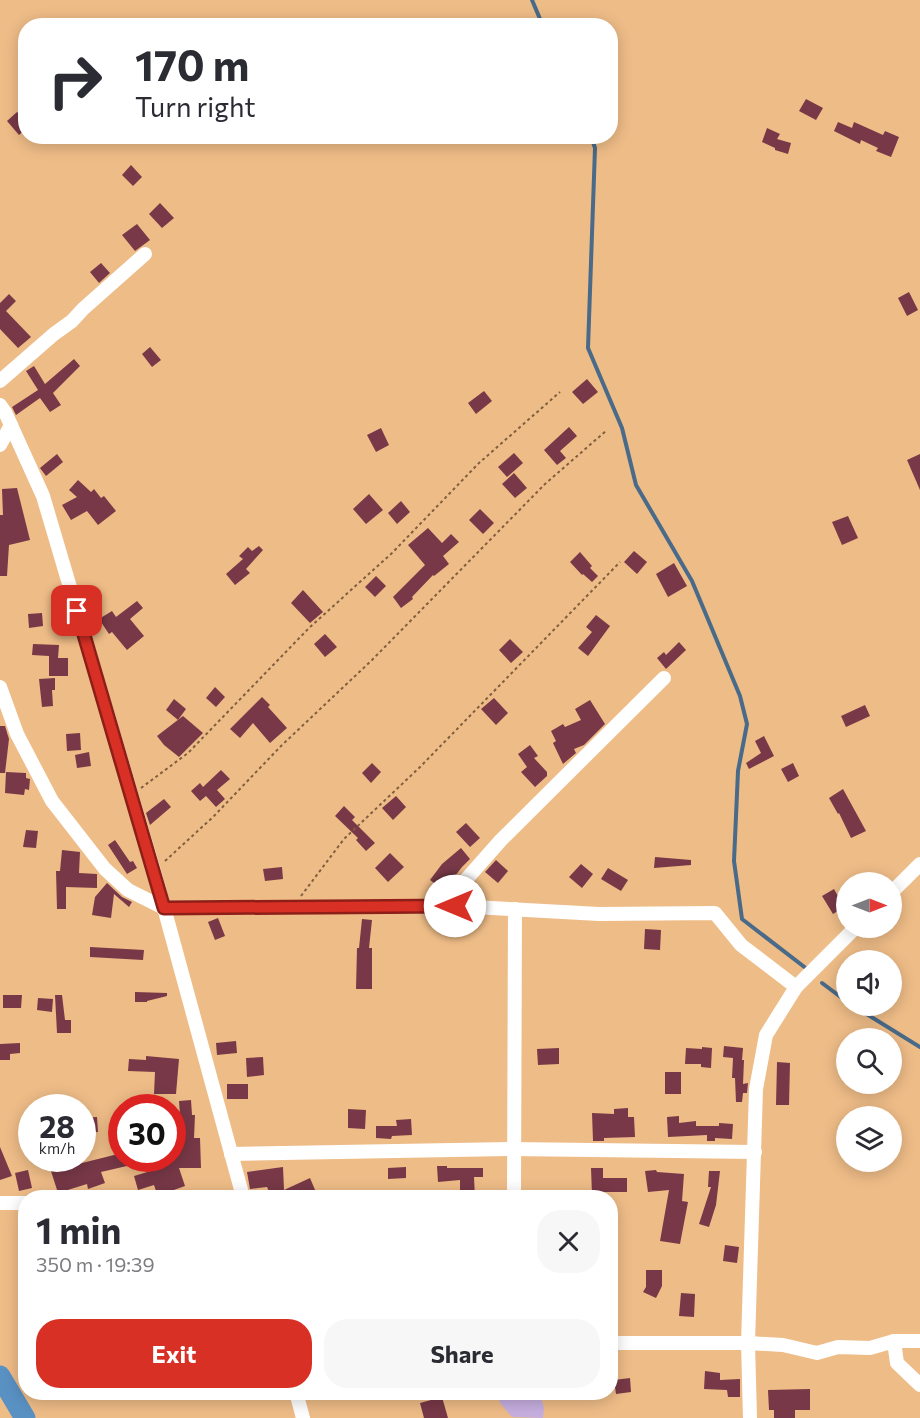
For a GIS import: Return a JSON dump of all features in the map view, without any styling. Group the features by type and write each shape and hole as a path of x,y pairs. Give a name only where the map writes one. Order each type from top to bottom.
{"street":[{"path":"0,381 72,321 145,254"},
{"path":"0,405 43,496 154,871 241,1190"},
{"path":"0,445 11,425"},
{"path":"455,906 456,891 501,840 664,678"},
{"path":"0,687 17,734 52,801 105,869 128,890 164,908 455,906 599,914 715,913 741,945 796,987"},
{"path":"902,882 920,864"},
{"path":"514,1190 515,909"},
{"path":"750,1418 748,1342 756,1089 766,1035 796,987 845,938"},
{"path":"231,1155 515,1149 755,1152"},
{"path":"0,1203 18,1203"},
{"path":"894,1341 897,1363 920,1385"},
{"path":"618,1343 748,1342 783,1345 817,1353 838,1347 870,1348 894,1341 920,1341"},
{"path":"298,1400 303,1418"}],"path":[{"path":"132,795 188,753 309,628 392,552 479,463 560,392"},
{"path":"154,871 213,817 281,746 372,660 545,484 607,430"},
{"path":"292,907 344,839 420,767 620,562"}],"shaded area":[{"path":"499,1400 542,1400 543,1418 512,1417"}],"building":[{"path":"806,99 823,108 816,120 799,111"},
{"path":"18,113 18,134 7,121"},
{"path":"838,122 852,128 854,122 883,135 885,131 899,137 891,157 876,151 878,148 861,140 860,144 834,131"},
{"path":"767,128 780,134 777,139 791,143 788,154 775,150 762,142"},
{"path":"131,165 142,177 133,186 122,175"},
{"path":"160,203 174,218 162,228 149,214"},
{"path":"137,224 150,240 135,251 122,235"},
{"path":"101,263 110,273 99,283 90,272"},
{"path":"909,292 918,310 907,316 898,298"},
{"path":"9,294 16,301 6,311 31,337 18,348 0,329 0,303"},
{"path":"150,347 161,360 152,367 142,354"},
{"path":"74,359 80,366 53,393 61,405 50,412 40,398 16,415 12,407 38,390 26,371 34,366 45,384"},
{"path":"587,379 598,392 583,404 572,392"},
{"path":"484,391 492,401 476,414 468,403"},
{"path":"569,427 577,436 560,451 566,458 557,465 544,450"},
{"path":"381,428 389,445 376,452 367,435"},
{"path":"514,453 523,463 507,477 498,467"},
{"path":"57,454 63,462 46,476 40,468"},
{"path":"920,454 920,490 907,460"},
{"path":"514,473 527,488 515,498 502,484"},
{"path":"78,480 91,492 94,489 101,498 104,496 116,511 98,525 87,511 71,520 62,505 77,497 69,490"},
{"path":"17,488 30,540 9,545 7,576 0,576 2,489"},
{"path":"369,494 383,510 366,524 353,509"},
{"path":"401,501 410,512 397,524 388,513"},
{"path":"480,509 494,523 483,534 469,520"},
{"path":"848,516 858,538 842,545 832,522"},
{"path":"428,528 442,543 451,534 459,542 443,556 449,564 433,575 412,597 413,599 401,608 393,597 425,565 408,545"},
{"path":"259,546 263,550 246,569 250,573 235,585 226,574 243,559 239,556 248,547 252,551"},
{"path":"634,551 647,562 637,574 624,562"},
{"path":"580,552 598,576 592,582 570,562"},
{"path":"674,563 687,586 668,597 656,574"},
{"path":"376,576 386,586 375,597 365,587"},
{"path":"303,590 323,612 310,623 291,603"},
{"path":"137,601 143,608 130,619 144,636 127,650 112,632 109,634 99,619 112,611 116,617"},
{"path":"42,613 43,626 29,628 28,614"},
{"path":"596,615 610,626 588,656 578,648 592,632 586,627"},
{"path":"325,634 337,647 325,657 314,644"},
{"path":"510,639 523,652 511,663 499,650"},
{"path":"679,642 686,650 666,669 657,658 664,652 666,655"},
{"path":"33,644 59,645 58,658 68,658 68,676 49,676 49,656 32,655"},
{"path":"55,678 55,690 52,690 53,706 42,707 39,679"},
{"path":"215,687 225,697 216,707 206,698"},
{"path":"262,697 287,728 270,743 253,723 240,738 230,729"},
{"path":"494,698 508,713 496,725 481,709"},
{"path":"174,699 186,709 178,720 166,710"},
{"path":"590,700 605,724 584,745 574,749 576,753 563,764 553,743 556,741 551,731 563,724 565,727 581,720 575,709"},
{"path":"865,705 870,716 846,727 841,716"},
{"path":"183,716 203,733 179,757 157,736"},
{"path":"0,726 5,726 9,739 5,773 0,773"},
{"path":"80,733 81,750 67,751 66,734"},
{"path":"764,736 774,756 749,769 746,763 761,753 755,741"},
{"path":"530,745 538,756 534,758 547,772 547,776 535,787 521,772 527,767 518,754"},
{"path":"89,752 91,766 77,768 75,755"},
{"path":"372,763 381,772 371,783 362,773"},
{"path":"793,763 799,776 788,782 781,769"},
{"path":"221,770 230,779 217,790 225,799 216,807 206,796 200,801 191,791 200,783 203,787"},
{"path":"6,772 26,773 26,778 30,779 29,790 25,789 24,795 5,793"},
{"path":"843,789 866,831 851,838 829,798"},
{"path":"396,796 406,807 393,820 382,808"},
{"path":"164,799 171,807 150,825 146,813"},
{"path":"344,806 355,817 352,820 375,843 366,851 356,840 358,838 335,816"},
{"path":"466,823 480,838 470,847 456,832"},
{"path":"26,830 38,831 36,848 23,847"},
{"path":"115,840 137,868 127,874 108,845"},
{"path":"461,848 470,859 444,890 430,880 442,864"},
{"path":"62,850 80,852 79,873 97,874 97,888 66,887 66,909 57,909 56,871 60,871"},
{"path":"390,853 404,867 388,882 375,868"},
{"path":"655,857 691,860 691,865 654,868"},
{"path":"496,860 508,871 498,883 485,872"},
{"path":"581,864 593,874 582,888 569,877"},
{"path":"282,867 283,879 265,881 263,869"},
{"path":"608,868 628,880 621,891 601,879"},
{"path":"107,883 122,897 132,902 129,907 114,894 111,918 92,915 95,897"},
{"path":"834,889 836,912 833,914 822,896"},
{"path":"218,918 225,936 215,940 208,922"},
{"path":"362,919 372,920 369,948 372,948 372,989 356,989 357,948 359,948"},
{"path":"645,929 661,930 660,950 644,949"},
{"path":"90,947 144,950 143,960 90,957"},
{"path":"135,992 167,993 167,996 147,1002 135,1002"},
{"path":"3,995 22,995 21,1008 3,1008"},
{"path":"55,995 62,995 65,1020 71,1020 71,1033 57,1033"},
{"path":"38,998 53,999 52,1012 37,1010"},
{"path":"236,1041 237,1053 217,1055 216,1043"},
{"path":"20,1043 20,1053 10,1054 10,1060 0,1060 0,1044"},
{"path":"724,1046 743,1048 743,1084 748,1083 747,1093 743,1093 742,1102 736,1102 735,1078 732,1078 733,1058 723,1057"},
{"path":"702,1047 712,1048 711,1068 701,1067 701,1064 685,1064 686,1048 702,1049"},
{"path":"559,1048 559,1064 538,1065 537,1049"},
{"path":"146,1056 179,1059 176,1094 154,1094 155,1072 128,1071 129,1059 146,1060"},
{"path":"263,1057 264,1075 247,1077 246,1058"},
{"path":"777,1062 790,1063 789,1105 776,1105"},
{"path":"665,1072 681,1072 681,1094 665,1094"},
{"path":"227,1084 248,1084 248,1099 227,1099"},
{"path":"186,1100 191,1100 192,1115 195,1115 194,1138 200,1138 201,1168 186,1168"},
{"path":"628,1108 628,1117 634,1117 635,1137 604,1138 604,1141 593,1141 592,1113 614,1114 614,1109"},
{"path":"348,1109 366,1110 365,1129 348,1128"},
{"path":"679,1116 679,1123 696,1121 696,1126 733,1124 732,1139 715,1138 715,1141 707,1141 707,1135 668,1137 667,1117"},
{"path":"97,1117 98,1132 96,1132"},
{"path":"411,1119 412,1135 392,1136 391,1139 376,1138 376,1126 397,1126 396,1120"},
{"path":"0,1147 12,1176 0,1180"},
{"path":"108,1156 108,1170 101,1172 105,1183 88,1189 87,1184 68,1190 57,1190 51,1172 96,1172 96,1160"},
{"path":"437,1166 483,1168 483,1177 474,1177 475,1190 460,1190 460,1180 438,1182"},
{"path":"283,1167 284,1190 268,1190 267,1187 250,1189 247,1172"},
{"path":"406,1167 406,1178 388,1179 388,1168"},
{"path":"591,1168 603,1168 603,1178 627,1178 627,1192 592,1190"},
{"path":"656,1170 657,1172 684,1174 682,1201 688,1202 680,1244 660,1241 669,1190 648,1192 645,1171"},
{"path":"709,1171 720,1171 716,1205 709,1227 699,1224 711,1187 708,1187"},
{"path":"28,1172 32,1188 19,1190 15,1173"},
{"path":"147,1172 180,1172 185,1186 174,1190 156,1190 154,1185 138,1190 134,1176"},
{"path":"310,1178 315,1190 284,1190"},
{"path":"725,1245 739,1247 737,1263 723,1261"},
{"path":"646,1270 662,1270 662,1286 656,1298 643,1292 646,1287"},
{"path":"681,1293 695,1294 694,1317 679,1316"},
{"path":"705,1371 720,1373 720,1380 740,1379 740,1397 728,1397 727,1390 704,1389"},
{"path":"630,1378 631,1392 618,1394 618,1380"},
{"path":"810,1389 810,1410 795,1410 795,1418 774,1418 774,1410 769,1410 768,1390"},
{"path":"443,1400 448,1418 424,1418 420,1403"}],"waterway":[{"path":"532,0 540,18"},
{"path":"594,144 588,348 622,428 636,485 692,581 740,696 747,724 738,771 734,861 742,919 807,969"},
{"path":"822,983 836,994"},
{"path":"870,1016 920,1047"},
{"path":"0,1376 25,1418"}],"route":[{"path":"77,611 164,908 455,906"}]}
